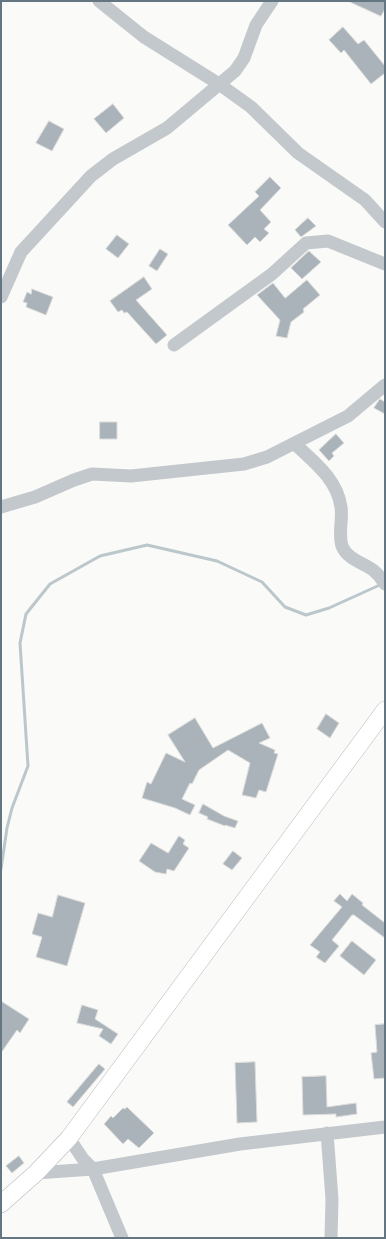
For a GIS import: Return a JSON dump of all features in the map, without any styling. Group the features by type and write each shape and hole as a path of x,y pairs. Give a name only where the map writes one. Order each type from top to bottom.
{"main road":[{"path":"1,1204 36,1173 70,1138 385,710"}],"street":[{"path":"99,1 144,37 219,84 251,107 298,153 365,200 385,222"},
{"path":"1,297 21,252 91,176 113,159 167,128 236,71 244,58 256,25 272,1"},
{"path":"174,345 272,274 306,243 328,241 385,264"},
{"path":"1,506 35,497 92,474 132,476 244,464 267,457 348,416 385,386"},
{"path":"295,444 332,481 338,493 341,508 340,532 342,548 353,559 382,580"},
{"path":"36,1173 93,1169 240,1144 385,1127"},
{"path":"327,1133 332,1199 331,1238"},
{"path":"70,1138 83,1159 93,1169 122,1238"}],"building":[{"path":"348,1 385,1 385,9 381,16"},
{"path":"343,27 358,44 364,40 385,66 385,73 371,84 344,50 341,53 329,40"},
{"path":"113,104 124,118 106,133 94,119"},
{"path":"49,121 64,129 52,151 36,143"},
{"path":"270,177 281,188 260,210 271,222 264,229 269,233 260,242 255,237 247,245 228,225 259,196 255,192"},
{"path":"308,218 316,226 301,237 295,230"},
{"path":"117,235 129,244 118,258 106,249"},
{"path":"160,249 168,254 157,271 149,266"},
{"path":"309,251 321,262 302,279 291,268"},
{"path":"144,277 152,289 136,300 167,335 156,344 127,312 124,313 122,310 118,312 110,301"},
{"path":"307,280 320,295 303,309 304,312 291,322 287,338 276,336 280,320 257,295 273,283 285,298"},
{"path":"32,289 53,297 46,315 26,307 27,303 23,302 27,292 31,294"},
{"path":"380,399 385,402 385,414 374,408"},
{"path":"100,422 117,422 117,439 100,439"},
{"path":"336,434 344,443 332,453 334,456 329,461 319,450"},
{"path":"326,714 339,723 330,738 317,729"},
{"path":"195,718 213,748 262,723 270,738 259,743 275,750 274,753 278,754 266,792 259,790 256,798 242,795 250,763 228,750 199,770 192,784 190,783 182,799 195,805 190,815 175,808 142,798 147,782 151,784 166,753 185,762 168,735"},
{"path":"203,804 224,816 238,821 235,828 207,819 208,817 199,813"},
{"path":"179,836 185,840 183,844 189,848 174,871 167,869 166,874 155,872 139,861 151,843 168,853"},
{"path":"233,851 242,858 232,870 223,864"},
{"path":"340,894 347,901 352,894 363,903 362,905 385,923 385,938 352,915 332,940 339,946 325,963 316,957 320,952 310,945 342,907 334,901"},
{"path":"58,895 85,903 67,966 36,957 42,937 32,934 38,913 52,917"},
{"path":"352,941 376,960 364,975 340,956"},
{"path":"1,1001 29,1019 20,1033 17,1030 1,1053"},
{"path":"82,1005 98,1010 95,1019 118,1034 111,1044 99,1036 103,1029 77,1023"},
{"path":"385,1024 385,1078 374,1079 371,1053 377,1052 375,1025"},
{"path":"255,1062 257,1122 237,1123 235,1063"},
{"path":"99,1064 105,1069 73,1107 67,1102"},
{"path":"326,1076 327,1107 356,1103 357,1114 336,1117 336,1114 303,1115 302,1077"},
{"path":"127,1107 154,1133 139,1148 128,1139 123,1144 104,1124 111,1116 113,1118 123,1108 125,1109"},
{"path":"19,1156 24,1163 12,1173 6,1166"}],"waterway":[{"path":"1,869 7,828 12,808 28,766 20,643 26,614 50,584 100,556 147,545 217,561 262,582 285,607 306,615 329,608 382,584"}]}
